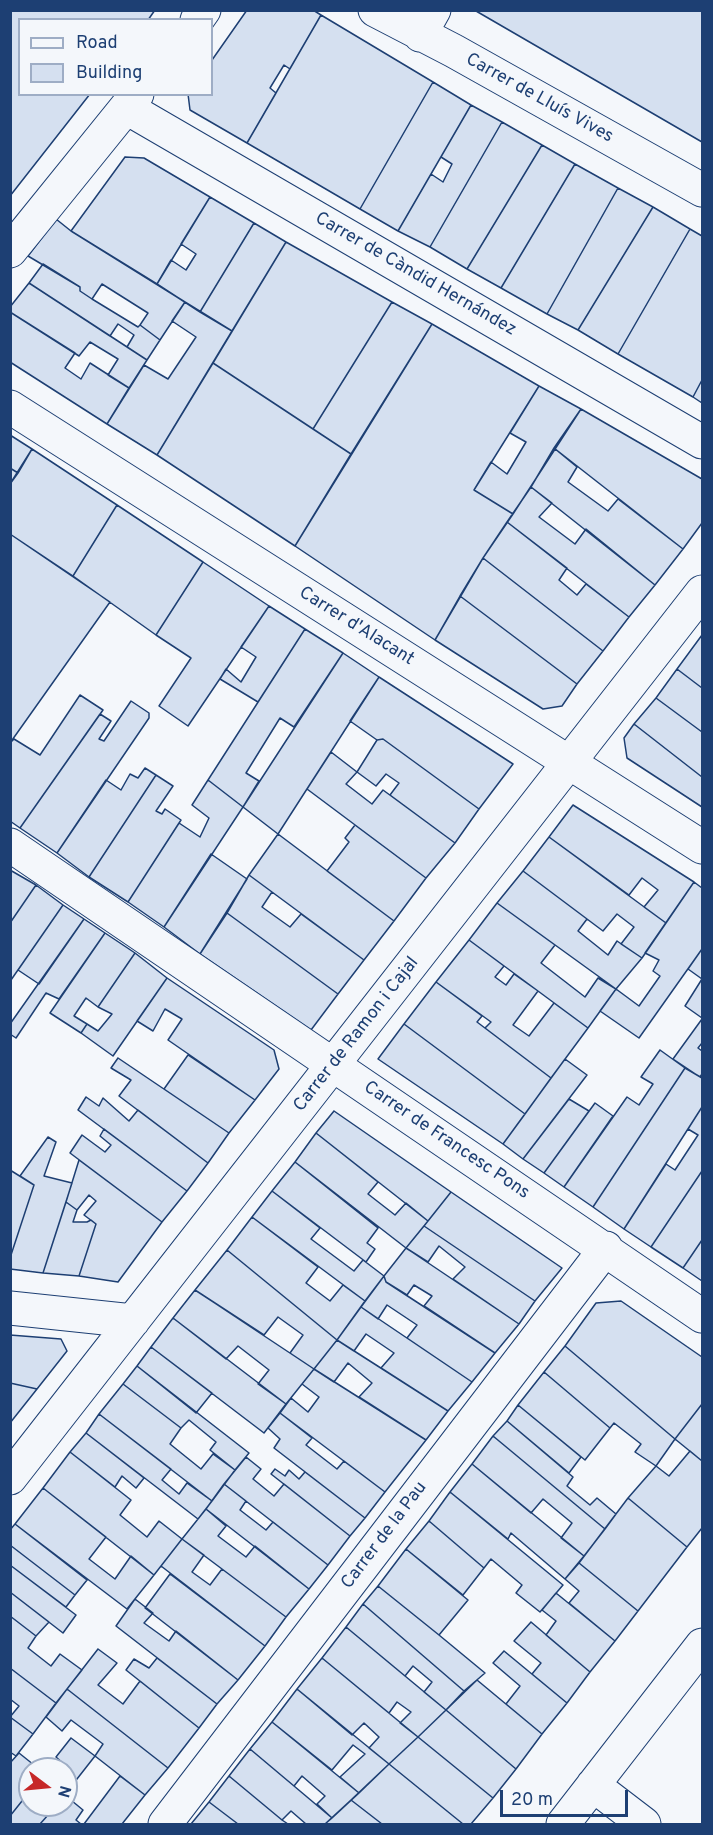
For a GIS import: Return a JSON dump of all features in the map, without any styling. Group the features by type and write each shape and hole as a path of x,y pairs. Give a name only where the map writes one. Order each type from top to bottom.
{"street":[{"name":"Carrer de Lluís Vives","path":"375,10 427,23 464,57 702,190"},
{"path":"10,251 132,101"},
{"name":"Carrer de Càndid Hernández","path":"132,101 702,442"},
{"name":"Carrer d'Alacant","path":"10,407 702,847"},
{"name":"Carrer de Ramon i Cajal","path":"10,1478 702,592"},
{"name":"Carrer de Francesc Pons","path":"10,845 606,1248 702,1316"},
{"name":"Carrer de la Pau","path":"165,1824 606,1248"},
{"path":"10,1308 133,1321"},
{"path":"563,1824 702,1645"},
{"path":"593,1785 644,1824"}],"building":[{"path":"10,10 155,10 149,18 18,18 18,96 88,96 10,196"},
{"path":"247,10 313,10 321,15 290,69 284,65 270,88 276,93 247,143 190,110 188,96 213,96 213,59"},
{"path":"476,10 702,10 702,142 476,11"},
{"path":"321,15 433,82 360,209 247,143"},
{"path":"433,82 471,105 398,231 360,209"},
{"path":"471,105 502,122 430,247 398,231 431,174 443,182 452,164 441,157"},
{"path":"502,122 542,145 467,269 430,247"},
{"path":"542,145 575,164 501,288 467,269"},
{"path":"125,157 144,158 210,197 157,284 71,231"},
{"path":"575,164 618,188 547,314 501,288"},
{"path":"618,188 653,207 578,330 547,314"},
{"path":"210,197 254,223 200,312 157,284 171,260 186,270 196,254 181,244"},
{"path":"653,207 690,229 618,354 578,330"},
{"path":"56,219 71,231 185,302 160,340 140,325 148,313 102,284 92,299 80,291 80,287 28,256"},
{"path":"254,223 286,242 232,331 200,312"},
{"path":"690,229 702,236 702,380 693,397 618,354"},
{"path":"286,242 392,302 313,429 213,363"},
{"path":"43,264 80,287 80,291 92,299 138,327 140,325 160,340 147,360 127,347 134,335 118,324 110,336 29,283"},
{"path":"29,283 147,360 129,388 108,375 118,359 90,342 79,356 10,312 10,307"},
{"path":"185,302 232,331 157,455 107,424 144,365 168,379 196,337 172,321"},
{"path":"392,302 432,324 351,454 313,429"},
{"path":"10,312 75,353 65,368 81,379 90,363 129,388 107,424 10,362"},
{"path":"432,324 539,386 474,490 513,514 483,558 435,640 295,546"},
{"path":"213,363 351,454 295,546 157,455"},
{"path":"702,380 702,403 693,397"},
{"path":"539,386 581,409 513,514 474,490 491,462 507,474 526,442 510,433"},
{"path":"581,409 702,479 702,523 683,549 554,448"},
{"path":"10,435 32,449 18,473 10,468"},
{"path":"554,448 577,467 568,482 608,511 618,499 683,549 655,585 531,487"},
{"path":"32,449 117,505 73,576 10,534 10,484"},
{"path":"10,468 18,473 10,484"},
{"path":"531,487 552,503 539,517 575,544 586,529 655,585 629,617 507,522"},
{"path":"117,505 203,562 156,635 73,576"},
{"path":"507,522 567,568 559,580 577,595 586,584 629,617 603,651 483,558"},
{"path":"10,534 110,602 10,743"},
{"path":"483,558 603,651 577,684 460,596"},
{"path":"203,562 269,606 188,726 159,706 191,658 156,635"},
{"path":"460,596 577,684 562,706 543,709 435,640"},
{"path":"269,606 305,629 258,702 220,679 226,669 241,682 256,657 241,647"},
{"path":"305,629 343,653 294,727 280,718 246,773 259,781 243,807 208,780"},
{"path":"702,635 702,688 677,669"},
{"path":"343,653 379,677 278,834 243,807"},
{"path":"677,669 702,688 702,732 656,698"},
{"path":"379,677 513,764 479,809 383,739 377,740 350,721"},
{"path":"80,695 103,710 20,828 10,821 10,743 14,739 40,755"},
{"path":"656,698 702,732 702,777 634,724"},
{"path":"131,701 149,713 149,718 57,853 20,828 100,714 111,721 99,739 104,741"},
{"path":"634,724 702,777 702,807 627,758 624,738"},
{"path":"383,739 479,809 455,843 390,795 399,783 386,774 376,786 357,772 377,740"},
{"path":"331,752 357,772 346,784 372,804 383,790 455,843 426,878 307,789"},
{"path":"145,768 156,775 89,877 57,853 106,780 121,790 130,774 138,778"},
{"path":"156,775 173,786 156,811 162,814 165,809 181,820 128,902 89,877"},
{"path":"208,780 243,807 164,927 128,902 179,823 200,837 209,818 192,805"},
{"path":"573,805 694,882 666,923 644,907 658,890 642,878 629,895 549,837"},
{"path":"355,825 426,878 394,921 327,871 349,842 345,838"},
{"path":"278,834 394,921 364,960 249,875"},
{"path":"549,837 666,923 642,958 621,944 634,927 617,914 603,931 523,871"},
{"path":"211,854 247,879 200,954 164,927"},
{"path":"10,870 36,885 10,923"},
{"path":"523,871 587,919 578,931 608,955 617,941 642,958 616,989 497,903"},
{"path":"249,875 272,892 262,907 290,927 301,914 364,960 338,994 227,913"},
{"path":"694,882 702,888 702,949 639,1038 600,1011 616,989 639,1006 660,976 653,971 659,960 645,953"},
{"path":"36,885 63,905 11,980 10,923"},
{"path":"497,903 555,945 541,963 585,997 598,978 616,989 588,1028 469,940"},
{"path":"63,905 84,919 39,984 18,970"},
{"path":"227,913 338,994 311,1030 200,954"},
{"path":"84,919 105,933 59,999 46,993 16,1038 10,1034 10,1024"},
{"path":"105,933 135,953 98,1007 86,998 74,1016 87,1024 81,1033 50,1013"},
{"path":"469,940 504,966 495,977 506,985 514,974 538,991 513,1025 529,1036 554,1003 588,1028 551,1078 485,1028 491,1022 436,982"},
{"path":"702,949 702,979 688,969"},
{"path":"135,953 167,978 113,1056 81,1033 87,1024 98,1031 112,1014 98,1007"},
{"path":"167,978 274,1050 279,1069 255,1100 168,1040 182,1019 165,1009 153,1031 137,1021"},
{"path":"702,979 702,1018 685,1006"},
{"path":"436,982 482,1016 477,1022 551,1078 525,1114 404,1024"},
{"path":"702,1019 702,1043 698,1048 702,1051 700,1077 673,1059"},
{"path":"404,1024 525,1114 503,1144 378,1059"},
{"path":"660,1050 685,1068 593,1207 564,1187 627,1097 639,1105 653,1084 641,1077"},
{"path":"188,1055 255,1100 229,1133 164,1089"},
{"path":"118,1058 229,1133 208,1163 119,1096 131,1080 111,1068"},
{"path":"565,1059 587,1075 523,1159 503,1144"},
{"path":"685,1068 702,1078 702,1107 624,1229 593,1207"},
{"path":"86,1097 99,1106 103,1098 129,1121 138,1110 208,1163 187,1191 78,1110"},
{"path":"569,1099 589,1111 544,1173 523,1159"},
{"path":"595,1103 613,1116 564,1187 544,1173"},
{"path":"702,1107 702,1171 651,1247 624,1229 666,1164 675,1170 698,1135 688,1129"},
{"path":"334,1111 451,1192 428,1221 316,1133"},
{"path":"104,1129 187,1191 162,1222 70,1153 82,1135 105,1152 111,1145 100,1136"},
{"path":"316,1133 378,1182 368,1194 395,1215 406,1203 428,1221 406,1248 295,1162"},
{"path":"48,1137 56,1142 44,1176 72,1183 43,1273 10,1269 10,1258 34,1185 20,1176"},
{"path":"79,1160 162,1222 118,1282 79,1276 96,1224 84,1215 96,1201 89,1195 77,1210 66,1202"},
{"path":"295,1162 378,1228 367,1243 375,1249 366,1262 272,1191"},
{"path":"10,1170 34,1185 10,1258"},
{"path":"702,1171 702,1240 683,1268 651,1247"},
{"path":"272,1191 320,1228 311,1239 354,1271 363,1260 384,1276 365,1301 252,1217"},
{"path":"451,1192 562,1268 535,1301 424,1226"},
{"path":"66,1202 77,1210 73,1222 91,1220 96,1224 79,1276 43,1273"},
{"path":"252,1217 318,1267 306,1283 330,1301 343,1285 365,1301 337,1340 227,1250"},
{"path":"424,1226 535,1301 519,1324 453,1279 465,1267 439,1246 428,1262 406,1248"},
{"path":"702,1240 702,1281 683,1268"},
{"path":"406,1248 519,1324 495,1353 424,1306 432,1296 414,1285 407,1295 386,1282 384,1276"},
{"path":"227,1250 337,1340 314,1369 290,1353 303,1335 278,1317 264,1335 195,1290"},
{"path":"384,1276 386,1282 495,1353 472,1382 407,1338 417,1325 387,1305 378,1319 361,1307"},
{"path":"195,1290 314,1369 286,1404 258,1384 269,1370 238,1346 226,1359 173,1318"},
{"path":"621,1301 702,1357 702,1404 675,1439 565,1346 596,1303"},
{"path":"361,1307 472,1382 448,1411 381,1368 394,1353 366,1334 354,1351 337,1340"},
{"path":"173,1318 286,1404 264,1433 151,1347"},
{"path":"10,1335 61,1339 67,1351 37,1389 10,1383"},
{"path":"337,1340 448,1411 426,1440 359,1397 372,1383 348,1363 334,1382 314,1369"},
{"path":"565,1346 675,1439 656,1466 635,1452 641,1444 614,1423 610,1428 544,1372"},
{"path":"151,1347 212,1393 196,1413 137,1366"},
{"path":"137,1366 249,1453 235,1470 210,1450 216,1442 189,1420 181,1428 123,1384"},
{"path":"314,1369 426,1440 385,1492 280,1413 291,1398 308,1412 319,1397 302,1384"},
{"path":"544,1372 610,1428 585,1460 518,1405"},
{"path":"10,1383 37,1389 10,1423"},
{"path":"123,1384 181,1428 170,1444 201,1469 213,1454 235,1470 212,1501 99,1414"},
{"path":"702,1404 702,1461 675,1439"},
{"path":"518,1405 581,1457 569,1473 507,1421"},
{"path":"280,1413 312,1438 306,1445 337,1469 344,1461 385,1492 365,1518 274,1448 280,1439 268,1428"},
{"path":"99,1414 171,1469 162,1480 179,1494 187,1483 212,1501 198,1519 86,1433"},
{"path":"507,1421 573,1477 567,1486 590,1505 597,1498 616,1514 605,1529 493,1436"},
{"path":"86,1433 144,1478 136,1488 122,1476 115,1487 70,1452"},
{"path":"493,1436 605,1529 584,1556 561,1538 572,1523 543,1499 531,1513 472,1464"},
{"path":"690,1451 702,1461 702,1528 687,1547 628,1498 656,1466 669,1476"},
{"path":"70,1452 131,1500 120,1515 147,1537 159,1521 182,1539 154,1575 43,1488"},
{"path":"246,1457 261,1469 253,1479 274,1496 284,1484 350,1536 328,1565 224,1484"},
{"path":"472,1464 584,1556 565,1579 511,1533 508,1539 450,1492"},
{"path":"275,1469 285,1476 289,1470 299,1479 305,1472 365,1518 350,1536 271,1474"},
{"path":"224,1484 246,1501 240,1510 266,1530 273,1522 328,1565 309,1589 206,1509"},
{"path":"43,1488 106,1537 89,1559 115,1579 131,1556 154,1575 127,1609 15,1524"},
{"path":"450,1492 563,1585 540,1612 516,1593 522,1585 491,1559 484,1568 429,1521"},
{"path":"628,1498 687,1547 638,1611 579,1563"},
{"path":"206,1509 226,1526 218,1536 246,1557 255,1546 309,1589 286,1617 182,1539"},
{"path":"429,1521 484,1568 463,1595 406,1549"},
{"path":"15,1524 87,1580 75,1595 10,1545 10,1530"},
{"path":"182,1539 204,1555 192,1572 210,1585 222,1569 286,1617 265,1646 161,1566"},
{"path":"10,1545 75,1595 66,1607 10,1565"},
{"path":"406,1549 468,1600 439,1635 378,1586"},
{"path":"579,1563 638,1611 615,1641 569,1603 579,1591 565,1579"},
{"path":"10,1565 76,1615 63,1633 10,1592"},
{"path":"170,1574 265,1646 238,1680 145,1608"},
{"path":"378,1586 485,1673 464,1691 363,1604"},
{"path":"10,1592 49,1622 36,1636 10,1616"},
{"path":"556,1593 615,1641 590,1672 546,1635 556,1621 542,1610"},
{"path":"135,1599 153,1613 144,1623 169,1641 176,1631 238,1680 217,1704 116,1626"},
{"path":"363,1604 464,1691 446,1710 424,1692 432,1682 413,1666 405,1676 346,1627"},
{"path":"10,1616 36,1636 28,1648 51,1666 60,1654 82,1670 56,1703 10,1668"},
{"path":"531,1622 590,1672 567,1703 532,1674 541,1663 514,1641"},
{"path":"346,1627 446,1710 418,1737 400,1723 411,1712 397,1702 389,1713 322,1658"},
{"path":"98,1649 117,1663 98,1685 123,1704 140,1681 199,1728 168,1768 67,1689"},
{"path":"504,1651 567,1703 542,1734 506,1704 520,1686 493,1663"},
{"path":"157,1658 217,1704 199,1728 126,1670 134,1659 149,1668"},
{"path":"322,1658 418,1737 389,1764 369,1748 379,1737 364,1723 352,1735 297,1689"},
{"path":"10,1668 56,1703 33,1734 10,1717 19,1706 10,1699"},
{"path":"477,1680 542,1734 516,1769 446,1710"},
{"path":"67,1689 168,1768 145,1795 95,1756 103,1744 71,1720 62,1731 46,1717"},
{"path":"297,1689 389,1764 359,1793 340,1777 365,1754 353,1745 332,1770 272,1722"},
{"path":"446,1710 516,1769 493,1798 418,1737"},
{"path":"10,1717 33,1734 16,1756 10,1752"},
{"path":"272,1722 359,1793 332,1818 317,1804 325,1796 302,1776 294,1786 250,1749"},
{"path":"418,1737 493,1798 471,1824 463,1824 389,1764"},
{"path":"71,1738 95,1756 78,1778 78,1757 56,1757"},
{"path":"250,1749 332,1818 325,1824 306,1824 291,1811 282,1820 229,1776"},
{"path":"19,1753 24,1757 18,1757 18,1806 10,1816 10,1763"},
{"path":"389,1764 463,1824 382,1824 351,1800"},
{"path":"120,1776 145,1795 122,1824 84,1824"},
{"path":"229,1776 288,1824 238,1824 209,1802"},
{"path":"351,1800 382,1824 325,1824"},
{"path":"209,1802 238,1824 191,1824"},
{"path":"18,1806 18,1817 46,1817 40,1824 10,1824 10,1816"},
{"path":"78,1806 83,1810 76,1820 81,1824 40,1824 46,1817 78,1817"}]}
